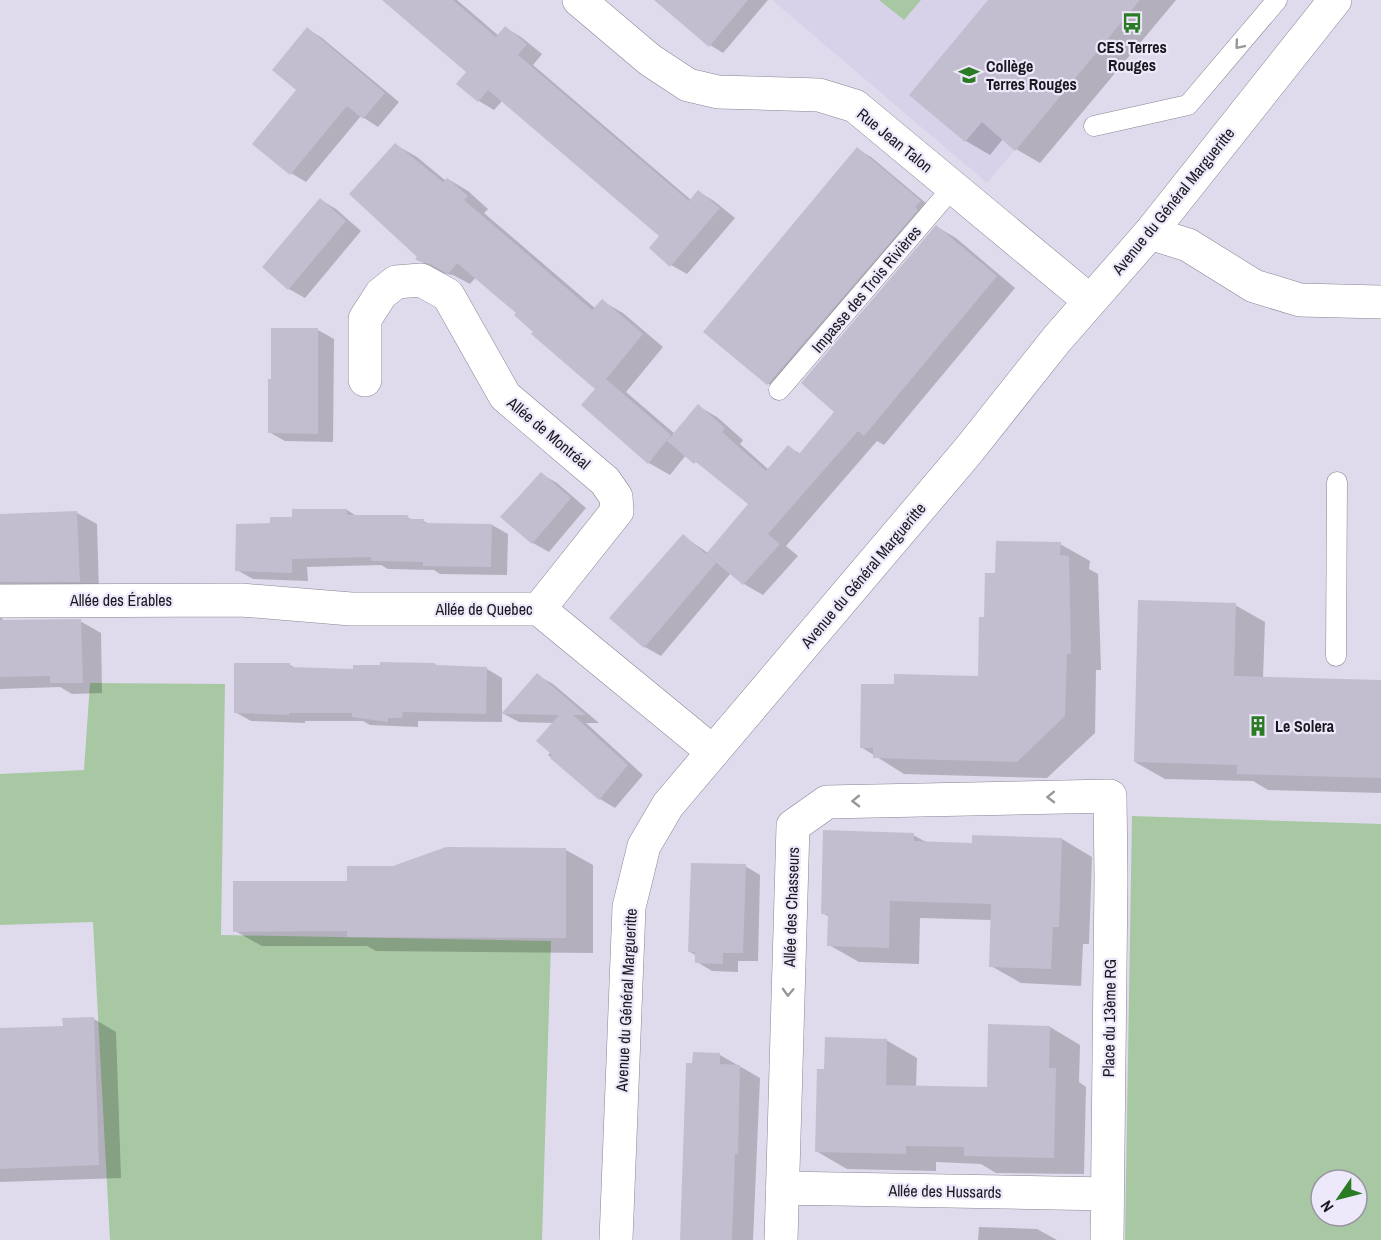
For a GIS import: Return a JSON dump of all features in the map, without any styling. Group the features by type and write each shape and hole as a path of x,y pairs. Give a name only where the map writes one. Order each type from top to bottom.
{"street":[{"name":"Rue Jean Talon","path":"579,0 650,60 688,85 718,92 819,95 855,106 1090,301"},
{"name":"Avenue du Général Margueritte","path":"616,1240 629,907 644,846 668,805 968,451 1090,301 1150,233 1335,0"},
{"path":"1150,233 1188,245 1254,286 1300,300 1381,302"},
{"name":"Allée de Montréal","path":"364,380 365,319 381,294 396,282 421,280 448,295 504,396 605,481 616,497 617,511 539,609"},
{"name":"Allée de Quebec","path":"241,600 351,609 539,609 712,752"},
{"name":"Allée des Érables","path":"0,601 241,600"},
{"name":"Allée des Chasseurs","path":"781,1240 793,826 827,802 1110,796"},
{"name":"Place du 13ème RG","path":"1107,1240 1110,796"},
{"name":"Allée des Hussards","path":"782,1188 1107,1194"}],"lane":[{"path":"1094,126 1188,105 1277,0"},
{"name":"Impasse des Trois Rivières","path":"779,390 953,187"},
{"path":"1336,656 1337,482"}],"shaded area":[{"name":"Collège Terres Rouges","path":"772,0 1140,0 987,183"}],"green space":[{"path":"879,0 921,0 904,20"},
{"path":"90,683 225,684 221,935 551,941 542,1240 110,1240 93,922 0,925 0,774 84,770"},
{"path":"1132,816 1381,824 1381,1240 1125,1240"}],"building":[{"path":"382,0 453,0 496,37 505,26 527,44 518,55 689,201 698,190 720,208 670,267 649,248 659,236 488,90 478,102 456,84 466,72"},
{"path":"654,0 748,0 709,47"},
{"path":"988,0 1140,0 1015,151 982,122 965,142 909,95"},
{"path":"307,27 385,93 363,119 347,106 290,175 252,144 296,90 272,70"},
{"path":"395,143 443,182 447,178 468,196 464,200 592,310 602,299 643,334 606,379 671,435 648,464 581,405 595,389 531,334 533,332 514,315 516,313 457,263 448,274 415,259 417,257 349,194"},
{"path":"857,147 921,201 915,207 918,210 767,385 703,332"},
{"path":"320,198 346,221 288,290 262,267"},
{"path":"936,225 997,276 864,436 858,431 768,534 780,544 743,585 706,554 748,504 667,441 698,404 725,428 722,432 766,471 788,445 799,454 834,412 801,383"},
{"path":"271,328 318,328 318,434 268,433"},
{"path":"541,472 571,498 532,544 500,517"},
{"path":"292,509 347,509 347,515 408,515 407,519 424,519 423,523 492,524 491,567 423,566 423,562 371,561 371,557 292,559 292,573 235,571 236,524 270,523 270,517 292,517"},
{"path":"77,511 80,582 0,582 0,514"},
{"path":"683,534 716,563 644,648 609,618"},
{"path":"996,541 1061,542 1060,555 1069,556 1071,654 1067,654 1065,716 1017,762 873,758 873,748 860,748 861,684 894,684 894,674 978,676 979,617 984,617 985,573 995,573"},
{"name":"Le Solera","path":"1138,600 1236,603 1234,676 1381,680 1381,778 1237,774 1237,765 1134,762"},
{"path":"81,619 83,683 50,683 50,676 0,677 0,620"},
{"path":"380,662 487,667 486,714 403,712 402,718 388,718 388,722 352,717 352,713 289,713 289,715 234,713 234,663 290,663 290,667 353,669 353,665 380,665"},
{"path":"537,673 586,715 573,715 628,765 599,800 551,759 551,754 536,741 559,715 501,714"},
{"path":"823,830 914,833 914,841 972,843 972,835 1062,838 1059,927 1053,927 1051,969 989,967 991,904 890,901 889,948 827,946 828,914 821,914"},
{"path":"446,847 566,848 566,938 347,937 347,931 233,932 233,881 347,881 347,866 393,866"},
{"path":"691,863 746,864 743,953 723,953 723,964 695,963 695,952 688,952"},
{"path":"94,1017 99,1165 0,1169 0,1028 63,1026 62,1018"},
{"path":"988,1024 1050,1026 1049,1068 1056,1068 1054,1158 964,1156 964,1147 906,1146 906,1154 815,1152 817,1069 824,1069 825,1037 887,1039 886,1085 987,1087"},
{"path":"693,1052 720,1053 720,1064 740,1065 738,1154 735,1154 732,1240 680,1240 686,1063 692,1063"}],"place":[{"name":"CES Terres Rouges","path":"1132,23"},
{"name":"Collège Terres Rouges","path":"969,75"},
{"name":"Le Solera","path":"1258,726"}]}
